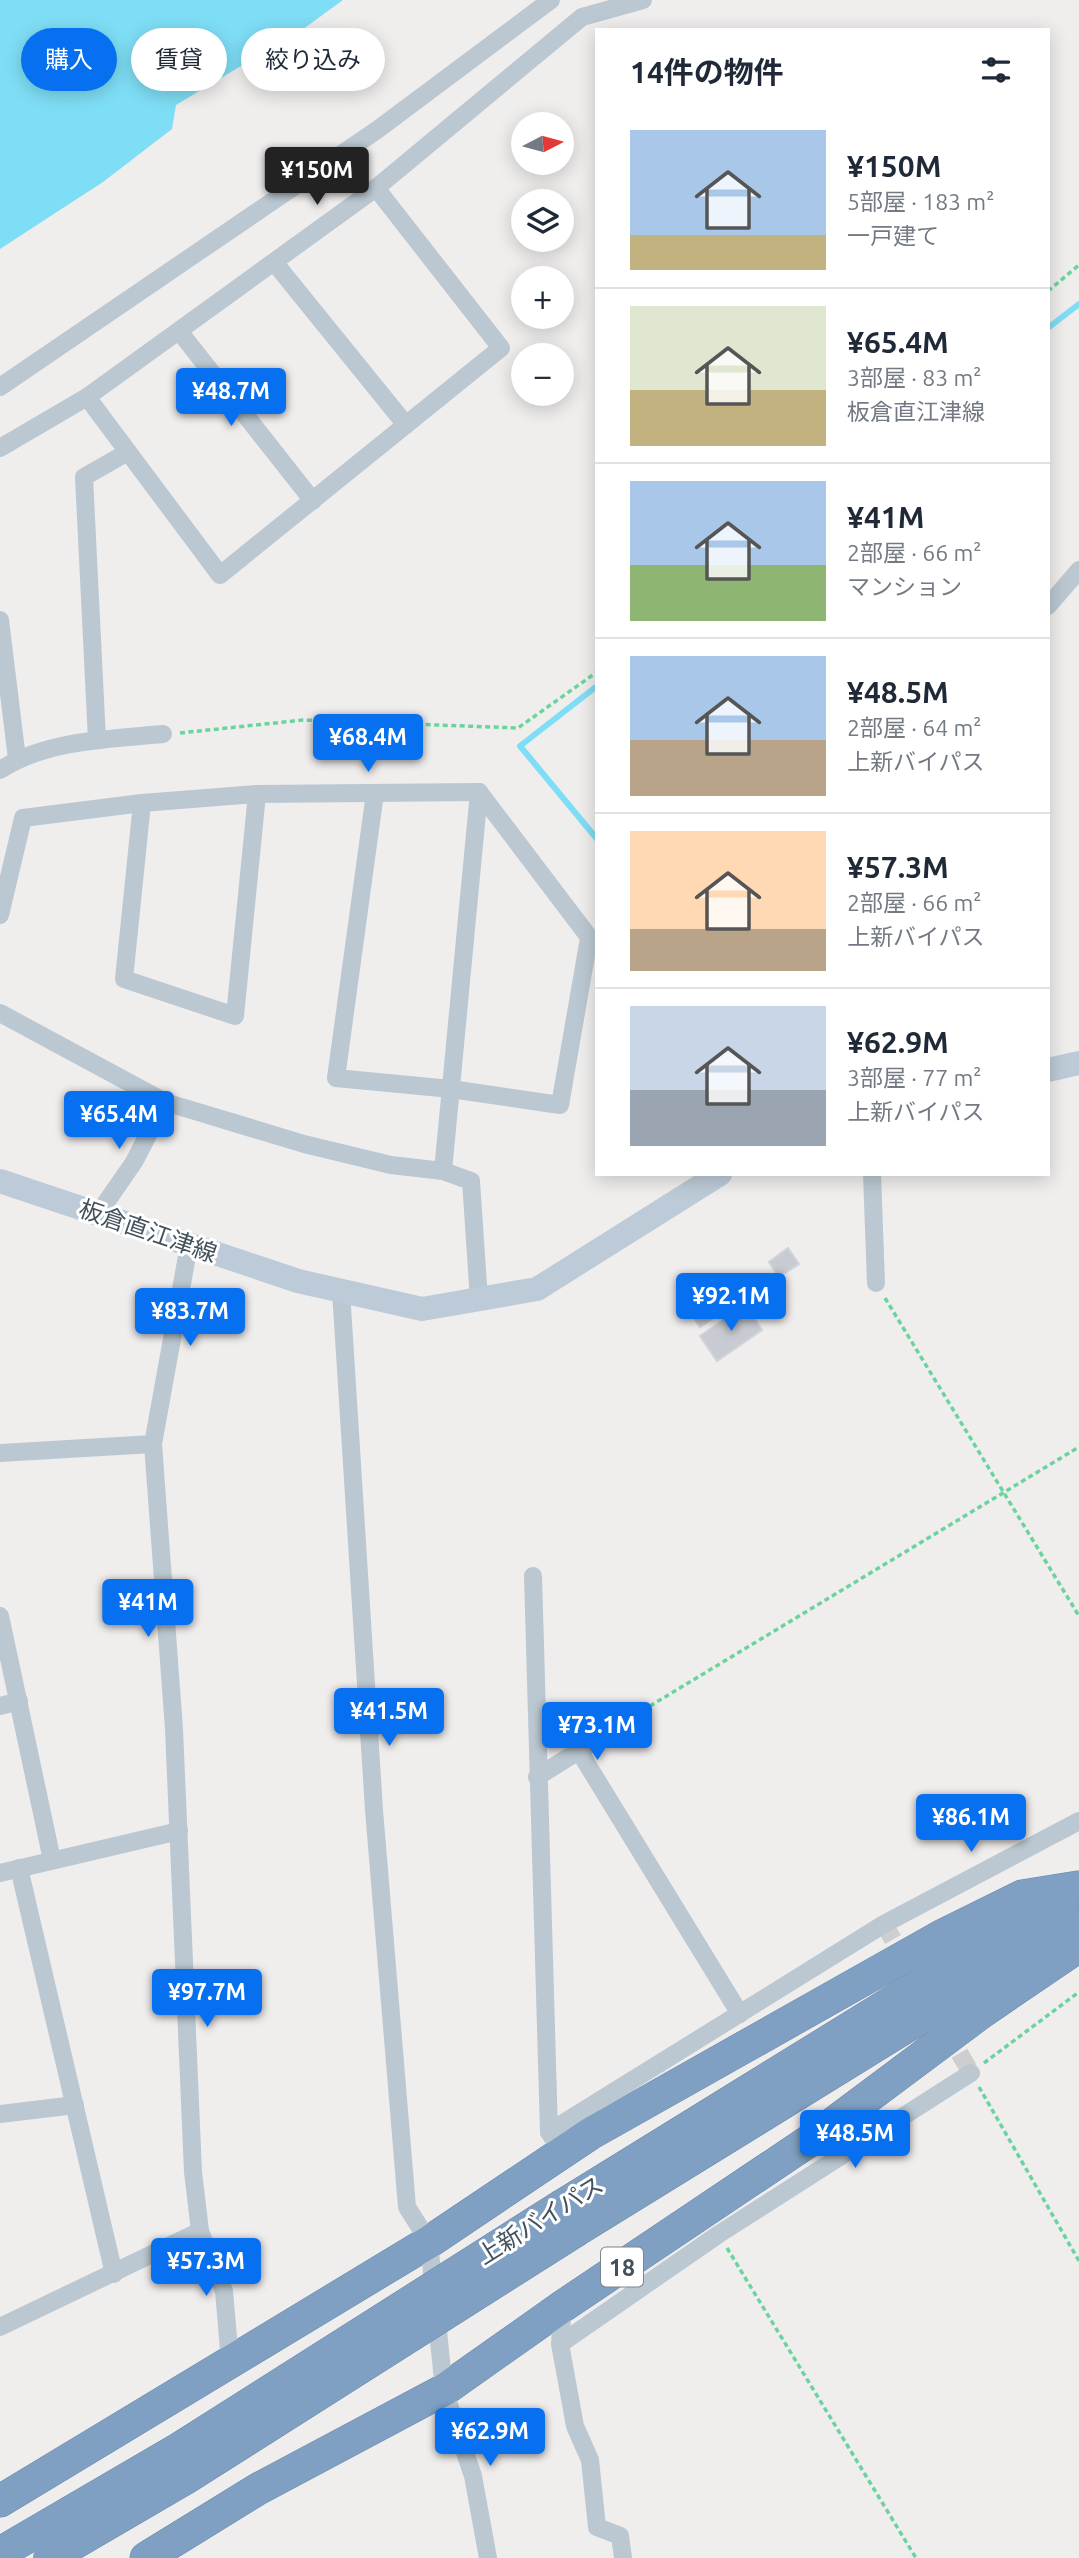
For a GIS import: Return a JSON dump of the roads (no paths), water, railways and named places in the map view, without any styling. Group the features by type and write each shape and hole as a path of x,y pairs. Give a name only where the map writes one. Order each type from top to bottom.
{"highway":[{"path":"0,2501 429,2242 556,2142 941,1936 1022,1896 1079,1886"},
{"name":"上新バイパス","path":"49,2558 186,2478 570,2217 1079,1886"},
{"name":"上新バイパス","path":"0,2553 1079,1920"},
{"name":"18","path":"146,2558 258,2489 443,2390 812,2139 982,2012 1079,1946"}],"main road":[{"path":"1050,1070 1079,1063"},
{"name":"板倉直江津線","path":"0,1181 298,1281 422,1309 537,1289 717,1176"}],"street":[{"path":"0,387 377,130 551,0"},
{"path":"0,448 87,397 376,188 582,16 643,0"},
{"path":"87,397 220,575 501,348 376,188"},
{"path":"274,262 406,425"},
{"path":"179,331 313,501"},
{"path":"97,740 84,477 128,452"},
{"path":"1050,604 1079,570"},
{"path":"0,620 17,759"},
{"path":"0,770 17,759 97,740 163,734"},
{"path":"0,915 23,818 142,803 257,794 479,792"},
{"path":"375,793 336,1078 451,1089 559,1105 593,942 479,792"},
{"path":"443,1171 479,792"},
{"path":"142,803 124,979 235,1016 257,794"},
{"path":"0,1013 165,1102 304,1144 391,1166 443,1171 471,1181 479,1300"},
{"path":"98,1214 134,1162 165,1102"},
{"path":"872,1176 876,1283"},
{"path":"189,1245 153,1444 179,1831 193,2158 200,2231 224,2291 230,2361"},
{"path":"341,1291 372,1784 407,2207 429,2242 443,2390 473,2476 488,2558"},
{"path":"0,1453 153,1444"},
{"path":"533,1576 537,1777 556,2142"},
{"path":"0,1616 52,1860"},
{"path":"0,1706 19,1700"},
{"path":"537,1777 636,1715"},
{"path":"579,1751 740,2014"},
{"path":"556,2142 740,2014 907,1912 1079,1821"},
{"path":"0,1872 179,1831"},
{"path":"19,1868 114,2274"},
{"path":"560,2344 719,2234 971,2073"},
{"path":"0,2114 75,2105"},
{"path":"0,2327 200,2231"},
{"path":"563,2306 560,2344 575,2426 590,2460 597,2528 620,2536 623,2558"}],"water":[{"path":"0,0 343,0 304,28 241,28 241,66 227,74 227,28 131,28 131,91 199,91 176,105 172,129 103,182 0,249"}],"waterway":[{"path":"1050,326 1079,304"},
{"path":"595,688 520,746 595,837"}],"tunnel":[{"path":"884,1924 907,1964"},
{"path":"946,2030 971,2073"}]}
